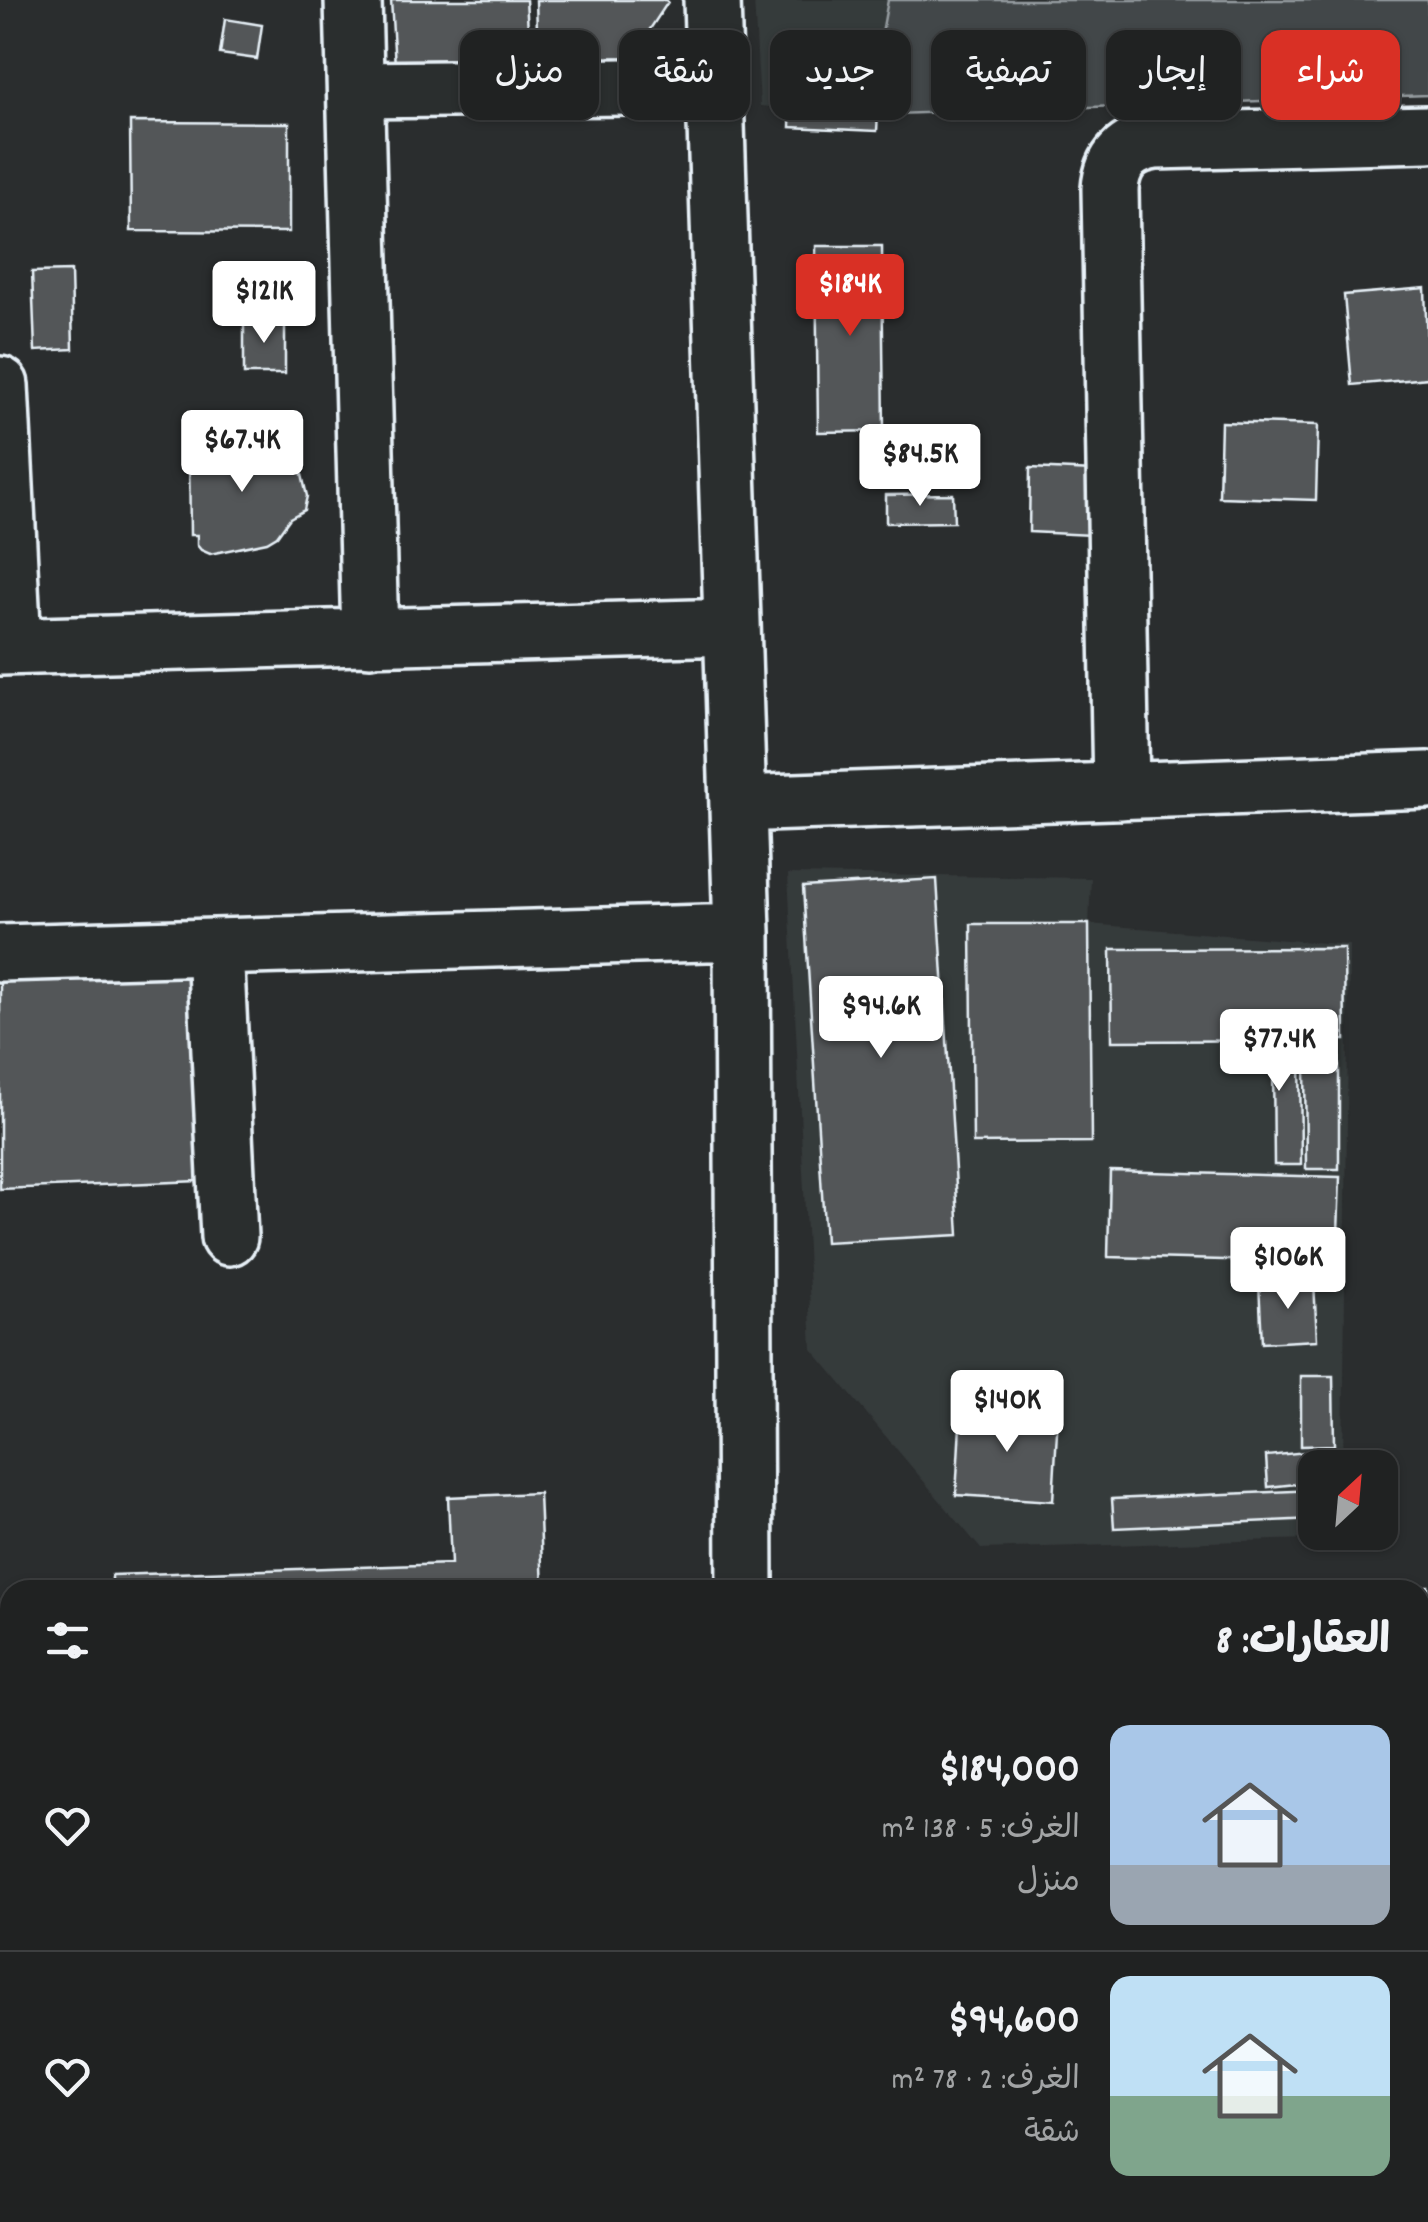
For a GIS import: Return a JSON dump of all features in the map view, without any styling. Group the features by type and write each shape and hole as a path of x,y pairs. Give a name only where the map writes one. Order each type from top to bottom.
{"street":[{"path":"353,0 370,638"},
{"path":"712,0 713,30"},
{"path":"356,90 619,87"},
{"path":"716,120 742,932 745,1580"},
{"path":"1121,791 1110,189 1114,167 1129,148 1154,141 1428,134"},
{"path":"0,384 6,646 732,627"},
{"path":"738,804 1428,780"},
{"path":"0,953 742,932"},
{"path":"215,948 228,1237"}],"shaded area":[{"path":"754,0 1428,0 1428,95 1400,96 1400,30 1261,30 1261,101 1241,102 1241,30 1106,30 1106,106 1086,107 1086,30 931,30 931,113 911,113 911,30 770,30 770,107 760,106"},
{"path":"888,0 1428,0 1428,95 1400,96 1400,30 1261,30 1261,101 1241,102 1241,30 1106,30 1106,106 1086,107 1086,30 931,30 931,113 911,113 911,30 883,30"},
{"path":"788,874 1091,878 1089,924 1349,945 1343,1450 1298,1450 1298,1539 981,1549 812,1349"}],"building":[{"path":"391,0 526,0 528,30 460,30 460,63 395,66"},
{"path":"536,0 668,2 649,30 619,30 619,64 599,63 599,30 537,30"},
{"path":"225,19 262,25 257,59 220,54"},
{"path":"790,120 878,120 877,131 790,127"},
{"path":"130,122 289,123 289,232 131,231"},
{"path":"816,246 882,246 884,431 818,432"},
{"path":"71,271 73,349 35,351 32,272"},
{"path":"1425,288 1428,378 1352,385 1344,295"},
{"path":"241,318 285,318 285,374 244,374"},
{"path":"1221,422 1318,425 1316,500 1219,497"},
{"path":"277,441 284,457 298,458 307,496 304,510 290,518 277,536 267,542 210,554 201,550 197,535 190,535 189,449"},
{"path":"1030,468 1094,471 1092,535 1029,532"},
{"path":"953,494 954,522 886,523 886,495"},
{"path":"937,879 959,1235 825,1242 803,887"},
{"path":"971,924 1089,924 1091,1142 973,1143"},
{"path":"1344,948 1345,1040 1112,1041 1111,949"},
{"path":"189,956 199,1181 0,1189 0,964"},
{"path":"1223,1045 1300,1045 1301,1165 1274,1165 1273,1061 1223,1062"},
{"path":"1339,1058 1339,1169 1306,1169 1305,1059"},
{"path":"1110,1171 1340,1177 1337,1263 1108,1257"},
{"path":"1314,1282 1317,1340 1262,1343 1259,1284"},
{"path":"1301,1376 1333,1376 1334,1445 1301,1446"},
{"path":"961,1408 1058,1414 1053,1501 956,1495"},
{"path":"1298,1453 1298,1484 1268,1487 1266,1456"},
{"path":"1298,1491 1298,1520 1114,1528 1112,1499"},
{"path":"539,1493 543,1580 112,1580 112,1575 451,1564 448,1497"}]}
